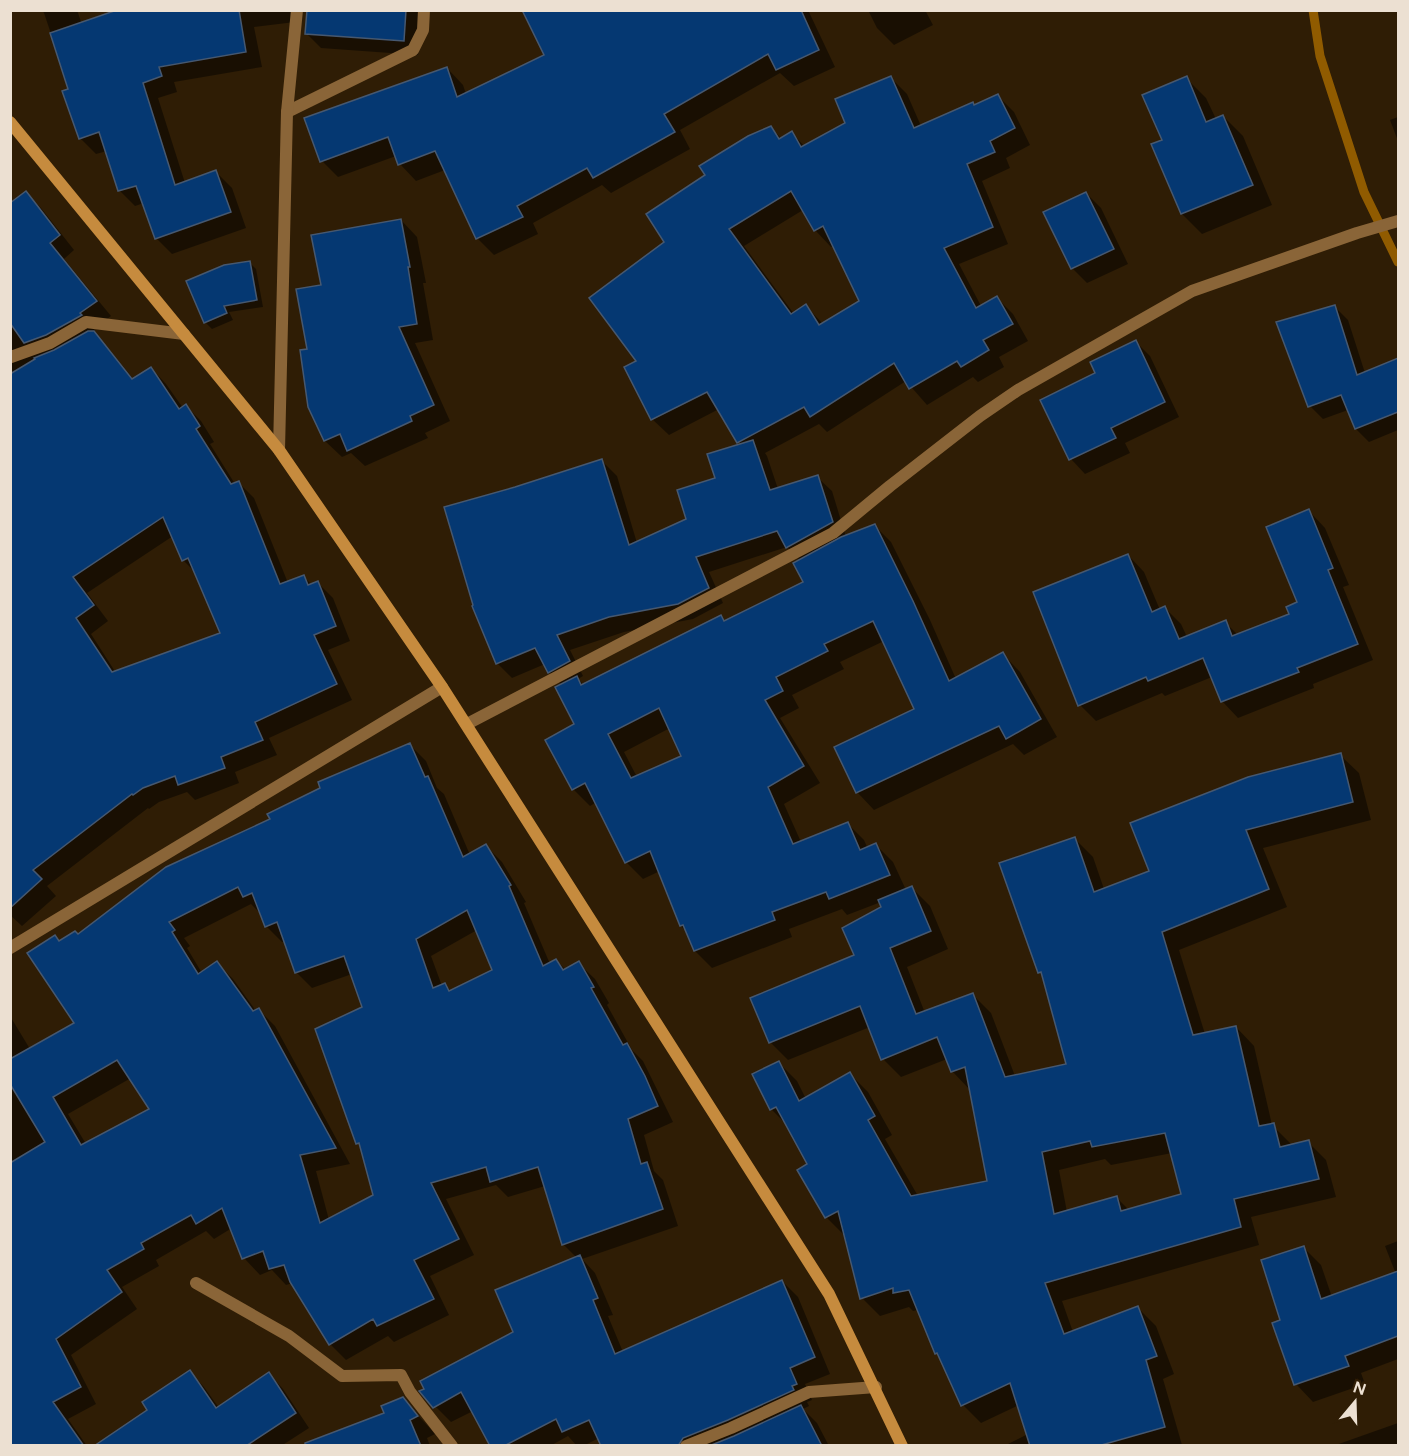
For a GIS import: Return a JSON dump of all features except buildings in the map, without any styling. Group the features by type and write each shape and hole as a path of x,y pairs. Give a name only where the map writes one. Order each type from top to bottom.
{"street":[{"path":"279,450 287,112 297,10"},
{"path":"287,112 414,50 423,30 424,10"},
{"path":"10,122 279,450 467,724 829,1294 876,1387 902,1446"},
{"path":"467,724 833,533 980,416 1018,390 1192,291 1357,233 1398,221"},
{"path":"10,356 50,343 86,322 184,334"},
{"path":"10,948 442,687"},
{"path":"196,1283 289,1336 342,1376 401,1375 410,1392 452,1446"},
{"path":"686,1446 809,1392 876,1387"}],"waterway":[{"path":"1313,10 1320,56 1364,192 1398,262"}]}
